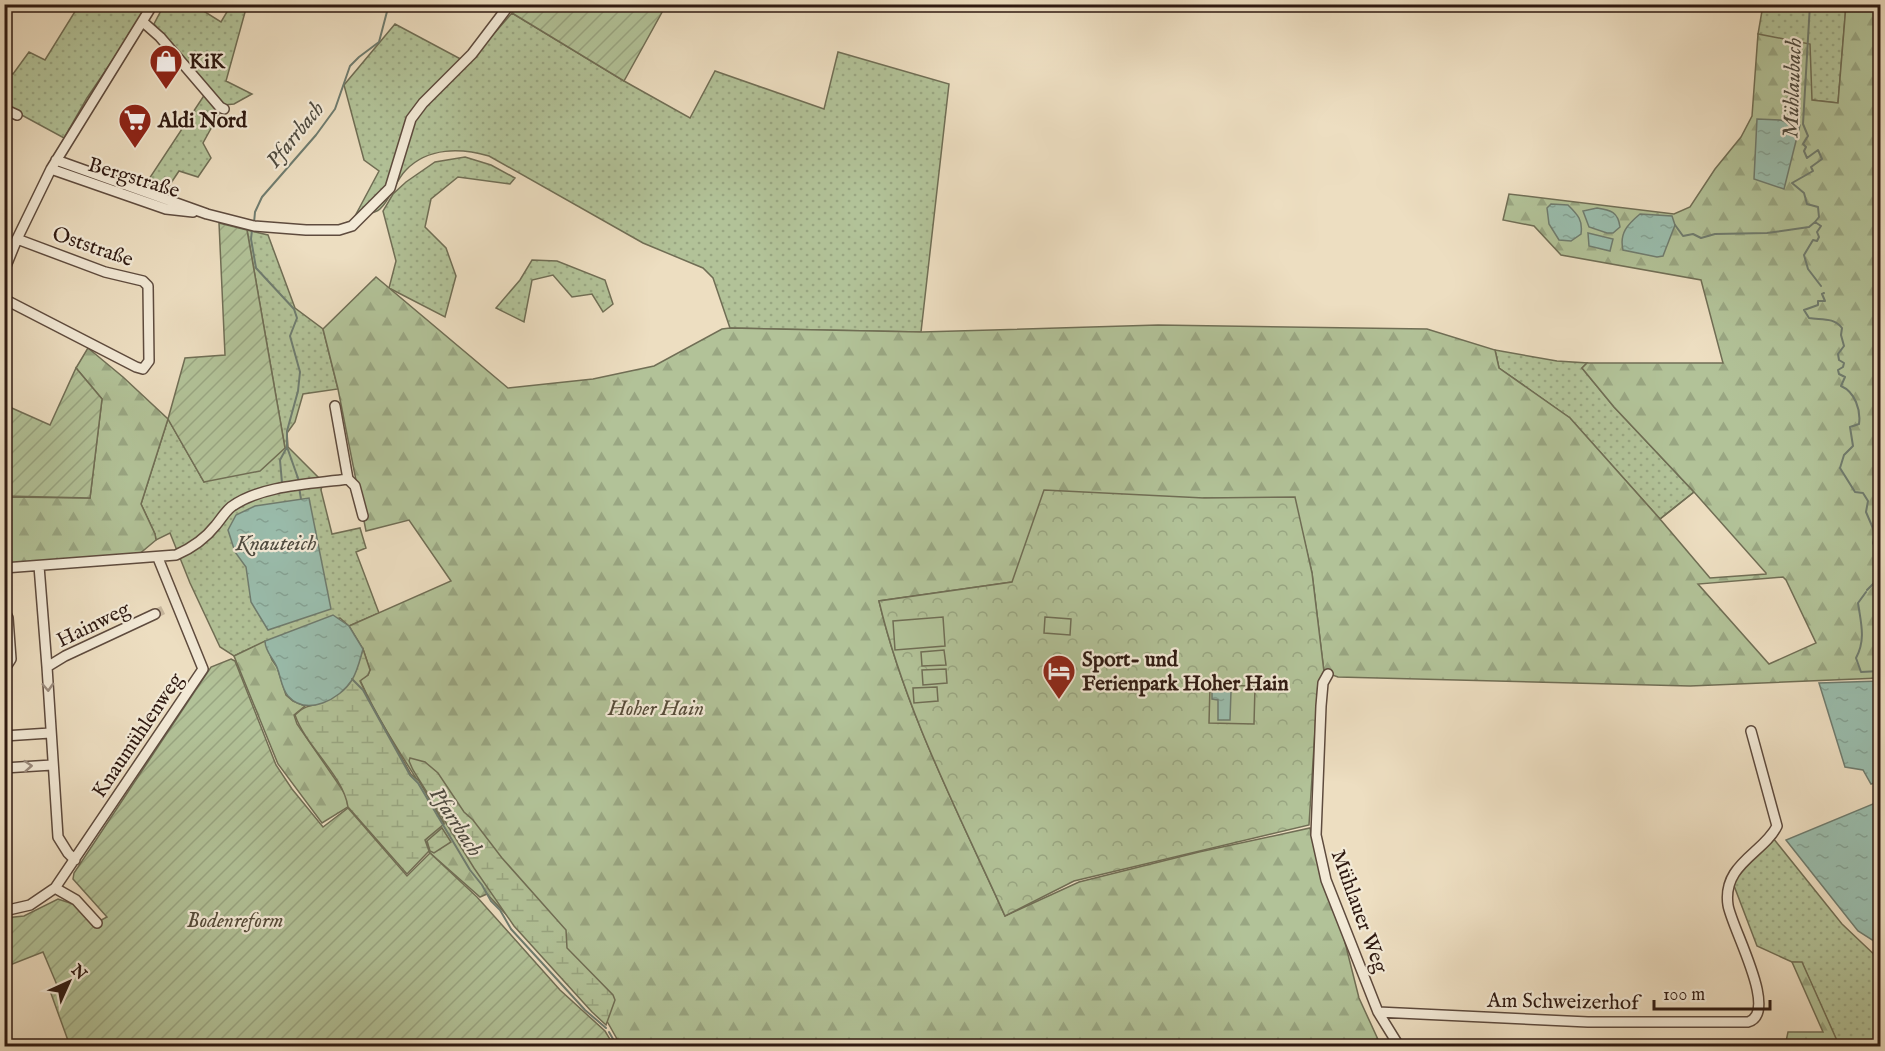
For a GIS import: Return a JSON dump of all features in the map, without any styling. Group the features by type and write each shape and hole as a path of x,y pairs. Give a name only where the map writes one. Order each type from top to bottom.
{"street":[{"path":"4,271 17,239 54,165 153,4"},
{"name":"Bergstraße","path":"54,165 207,214 254,226 339,230 352,226 390,188 411,119 423,103 471,54 510,4"},
{"path":"143,22 160,37 224,109"},
{"path":"4,109 17,115"},
{"name":"Oststraße","path":"4,299 136,367 143,369 149,361 148,286 143,281 105,272 17,239"},
{"path":"335,406 348,479 355,486 363,516"},
{"path":"4,568 176,555 189,549 209,533 226,511 240,501 276,489 348,479"},
{"name":"Knaumühlenweg","path":"4,911 30,905 55,888 203,669 172,606 159,558"},
{"path":"39,566 48,667 50,733 58,837 68,854 75,860"},
{"path":"4,610 8,618 11,659 4,670"},
{"name":"Hainweg","path":"48,667 65,656 155,614"},
{"name":"Mühlauer Weg","path":"1328,674 1323,683 1321,706 1316,835 1326,880 1378,1012 1399,1047"},
{"name":"Am Schweizerhof","path":"1378,1012 1588,1022 1748,1022 1754,1020 1759,1014 1759,994 1728,904 1730,884 1736,871 1774,833 1777,826 1751,731"},
{"path":"4,736 50,733"},
{"path":"4,768 52,765"},
{"path":"55,888 76,900 97,923"}],"green space":[{"path":"79,5 150,5 87,98 64,138 5,106 4,69 13,74 29,52 45,60"},
{"path":"164,5 194,5 221,22 231,5 247,5 226,81 252,94 234,104 224,105 203,143 211,158 198,177 179,171 165,192 145,185 209,88 154,24"},
{"path":"519,5 666,5 624,81 512,13"},
{"path":"1763,5 1846,5 1838,103 1812,100 1758,34"},
{"name":"Hoher Hain","path":"1846,5 1880,5 1880,678 1690,686 1338,677 1324,672 1312,573 1294,498 1204,498 1012,582 879,601 903,682 934,762 1005,916 1079,882 1199,852 1310,828 1335,903 1359,998 1381,1046 621,1046 604,1016 487,894 480,897 429,852 425,840 444,823 369,699 360,680 368,675 370,670 363,649 349,626 451,581 409,520 366,531 338,389 323,329 376,277 508,388 593,379 654,366 722,329 730,328 921,332 1158,325 1427,329 1495,350 1499,368 1570,418 1710,578 1766,574 1694,492 1614,407 1582,368 1587,363 1723,363 1701,280 1561,255 1534,226 1503,220 1509,194 1674,214 1690,207 1715,169 1741,137 1752,116 1758,34 1810,44 1812,100 1838,103","holes":["1783,577 1816,643 1769,664 1698,584"]},
{"path":"512,13 690,118 715,71 824,109 838,52 949,84 921,332 730,328 713,278 703,268 643,243 489,156 478,153 445,151 424,157 402,174 380,209 354,218 379,171 364,160 344,85 395,24 468,63"},
{"path":"465,157 491,165 515,178 510,184 458,177 431,199 425,227 446,248 456,276 445,317 389,288 396,261 383,211 393,194 435,162"},
{"path":"219,223 247,230 285,448 260,471 204,482 168,419 185,358 225,355"},
{"path":"247,230 268,235 295,308 323,329 338,389 303,394 295,422 287,433 288,447 323,482 321,490 332,534 360,528 366,548 356,552 379,613 349,626 340,618 312,625 234,656 220,647 170,533 156,540 141,504 168,419 204,482 285,448"},
{"path":"532,260 557,261 605,280 613,304 603,312 592,294 572,297 553,275 532,280 524,322 496,308 520,280"},
{"path":"88,348 168,419 141,504 156,540 138,555 5,564 5,497 90,498 102,399 76,368"},
{"path":"1495,350 1557,361 1587,363 1582,368 1614,407 1694,492 1660,519 1570,418 1499,368"},
{"path":"76,368 102,399 90,498 5,496 5,405 50,425"},
{"path":"1044,490 1204,498 1295,497 1312,573 1324,672 1318,683 1309,825 1074,881 1005,916 918,722 890,642 879,601 1012,582"},
{"path":"943,617 945,646 895,650 893,621"},
{"path":"1045,617 1071,619 1070,635 1044,633"},
{"path":"265,641 286,695 305,706 294,715 297,724 346,795 348,807 322,823 278,764 234,656"},
{"path":"363,649 370,670 368,675 360,681 411,774 419,781 444,824 425,840 429,851 407,874 348,807 339,784 307,738 295,715 305,708 330,699 344,689 354,675"},
{"path":"944,650 946,665 922,666 921,652"},
{"name":"Bodenreform","path":"231,659 235,661 276,765 323,827 348,808 407,876 430,853 477,897 560,990 605,1031 614,1046 510,1046 504,1040 500,1043 503,1046 70,1046 49,988 57,985 43,952 5,967 5,918 24,916 58,899 76,905 94,924 107,917 73,879 74,873 211,667"},
{"path":"946,669 947,683 923,685 922,670"},
{"path":"1210,685 1255,686 1254,724 1209,723"},
{"path":"937,687 938,701 914,703 913,688"},
{"path":"410,758 425,762 438,773 464,812 566,930 567,948 613,995 615,1000 606,1025 514,926 474,868 413,770"},
{"path":"442,828 451,842 434,853 430,851 427,841"},
{"path":"1773,838 1842,924 1880,960 1880,1046 1839,1046 1802,963 1792,962 1757,946 1733,883"},
{"path":"1792,962 1802,962 1839,1045 1845,1046 1785,1046 1788,1032 1823,1032"}],"water":[{"path":"1757,119 1780,120 1800,125 1784,189 1754,179"},
{"path":"1551,204 1568,205 1575,212 1581,225 1581,234 1571,241 1559,240 1549,224 1547,208"},
{"path":"1597,208 1616,215 1620,227 1613,233 1607,233 1589,227 1583,211"},
{"path":"1640,214 1672,216 1675,225 1663,256 1657,257 1623,250 1623,234"},
{"path":"1588,233 1613,239 1610,251 1589,246"},
{"name":"Knauteich","path":"309,498 331,609 268,630 251,602 246,567 235,552 228,530 236,515 255,506"},
{"name":"Knauteich","path":"333,615 349,626 363,649 356,672 347,687 331,699 323,703 304,705 288,696 284,690 277,666 265,641"},
{"path":"1880,681 1880,781 1871,784 1863,770 1845,767 1819,683"},
{"path":"1212,691 1231,691 1230,720 1218,720 1218,700 1212,699"},
{"path":"1880,801 1880,945 1858,931 1786,840"}],"waterway":[{"name":"Pfarrbach","path":"254,223 255,212 262,197 316,135 335,109 350,66 379,42 389,4"},
{"name":"Mühlaubach","path":"1810,4 1803,124 1808,136 1803,144 1806,147 1804,151 1807,158 1818,150 1822,159 1811,167 1813,171 1792,183 1804,193 1807,204 1818,207 1819,217 1815,222 1821,226 1817,232 1819,237 1817,241 1813,240 1804,255 1808,269 1821,286"},
{"path":"1675,225 1683,236 1693,234 1701,238 1715,234 1767,233 1809,227 1815,222"},
{"name":"Pfarrbach","path":"252,230 251,239 256,268 294,309 297,318 290,336 300,372 298,391 287,431 287,447 280,460 282,483"},
{"name":"Mühlaubach","path":"1824,293 1822,294 1825,301 1818,301 1818,305 1804,310 1809,318 1835,322 1842,328 1844,346 1838,354 1839,360 1844,363 1843,367 1838,370 1839,374 1845,377 1841,386 1850,392 1858,407 1859,424 1850,427 1853,446 1844,455 1840,468 1855,492 1863,493 1868,501 1866,512 1875,533 1873,543 1879,556 1874,571 1878,579 1867,590"},
{"path":"287,447 299,481"},
{"path":"299,487 301,499"},
{"name":"Mühlaubach","path":"1866,592 1858,603 1862,638 1856,658 1861,672 1880,671"},
{"name":"Pfarrbach","path":"352,679 363,690 410,775 418,783 470,870 500,910 511,929 585,1010 606,1028"},
{"name":"Pfarrbach","path":"609,1032 617,1046"}],"tunnel":[{"path":"155,614 167,608"}],"place":[{"name":"KiK","path":"166,90"},
{"name":"Aldi Nord","path":"135,149"},
{"name":"Sport- und Ferienpark Hoher Hain","path":"1059,700"}]}
